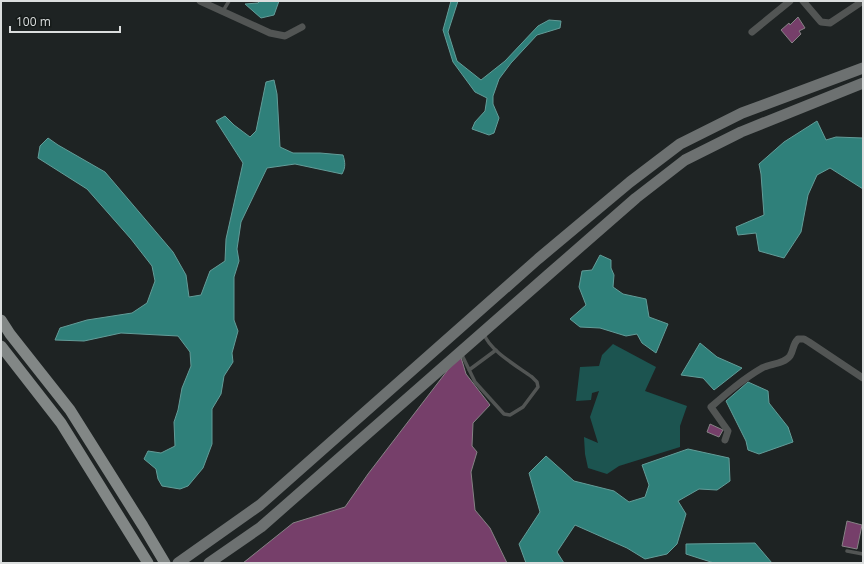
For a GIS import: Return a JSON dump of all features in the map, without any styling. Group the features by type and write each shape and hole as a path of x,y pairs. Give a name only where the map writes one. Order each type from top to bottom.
{"main road":[{"path":"178,563 260,505 538,259 630,182 680,144 742,113 863,68"},
{"path":"209,563 261,527 548,274 636,198 685,160 742,132 863,82"},
{"path":"538,259 548,274"},
{"path":"1,320 10,334 70,410 165,563"},
{"path":"1,346 62,423 148,563"}],"street":[{"path":"200,1 270,33 285,36 302,27"},
{"path":"752,32 790,1"},
{"path":"803,1 821,22 830,23 863,1"},
{"path":"725,440 728,431 711,407 742,381 763,368 782,362 790,356 794,344 798,339 804,339 809,342 863,378"}],"lane":[{"path":"222,12 229,1"},
{"path":"460,352 475,382 504,414 510,415 524,406 538,387 537,382 496,350 486,340 483,332"},
{"path":"470,370 496,350"},
{"path":"847,551 863,554"}],"shaded area":[{"path":"260,1 279,1 274,15 261,18 245,4 258,3"},
{"path":"451,1 458,1 448,32 457,61 481,80 505,61 538,26 549,20 561,21 560,28 537,35 511,63 499,79 493,96 493,104 499,118 494,133 489,135 472,129 475,122 485,111 487,98 475,92 453,62 443,30"},
{"path":"274,80 277,94 280,147 293,153 343,155 345,167 342,174 295,164 267,168 241,222 237,249 239,261 234,277 234,320 238,331 232,353 233,362 224,376 221,394 212,409 212,444 203,468 188,486 180,489 162,486 158,479 156,469 144,459 148,451 161,453 175,446 174,422 182,388 191,366 190,352 178,336 121,333 84,341 55,340 60,328 87,320 132,313 147,303 155,281 152,266 131,239 87,189 38,158 40,146 48,138 105,172 173,252 186,275 189,297 201,295 210,271 225,261 226,239 243,163 216,121 225,116 250,137 256,131 266,82"},
{"path":"817,121 826,140 836,137 863,138 863,189 830,168 817,175 808,195 801,232 784,258 759,251 756,233 738,235 736,227 764,215 759,164 784,142"},
{"path":"600,255 611,260 611,268 614,275 613,287 623,294 646,299 649,317 668,324 656,353 642,343 637,334 626,336 600,328 580,327 570,319 586,305 579,287 582,271 592,270"},
{"path":"700,343 717,357 742,368 714,390 703,378 681,375"},
{"path":"613,344 656,367 645,391 687,406 680,426 680,447 619,466 607,474 588,468 585,454 584,437 598,443 590,417 599,391 592,393 591,400 576,401 580,367 599,366 602,355"},
{"path":"748,382 768,391 769,403 788,427 793,442 759,454 748,450 746,441 726,401"},
{"path":"688,449 729,458 730,481 717,490 699,489 678,501 686,514 677,544 667,554 645,559 627,548 575,525 557,552 564,563 526,563 519,544 540,512 529,473 546,456 574,481 614,491 629,502 645,497 649,485 642,465"},
{"path":"755,543 772,563 714,563 686,554 686,544"}],"building":[{"path":"798,17 805,28 799,31 801,34 792,43 781,30 789,23 790,25"},
{"path":"460,354 466,374 490,405 473,423 472,446 477,452 471,472 475,510 490,528 507,563 243,563 293,523 345,507 368,474"},
{"path":"710,424 723,430 719,437 707,432"},
{"path":"847,521 862,525 857,549 842,546"}]}
